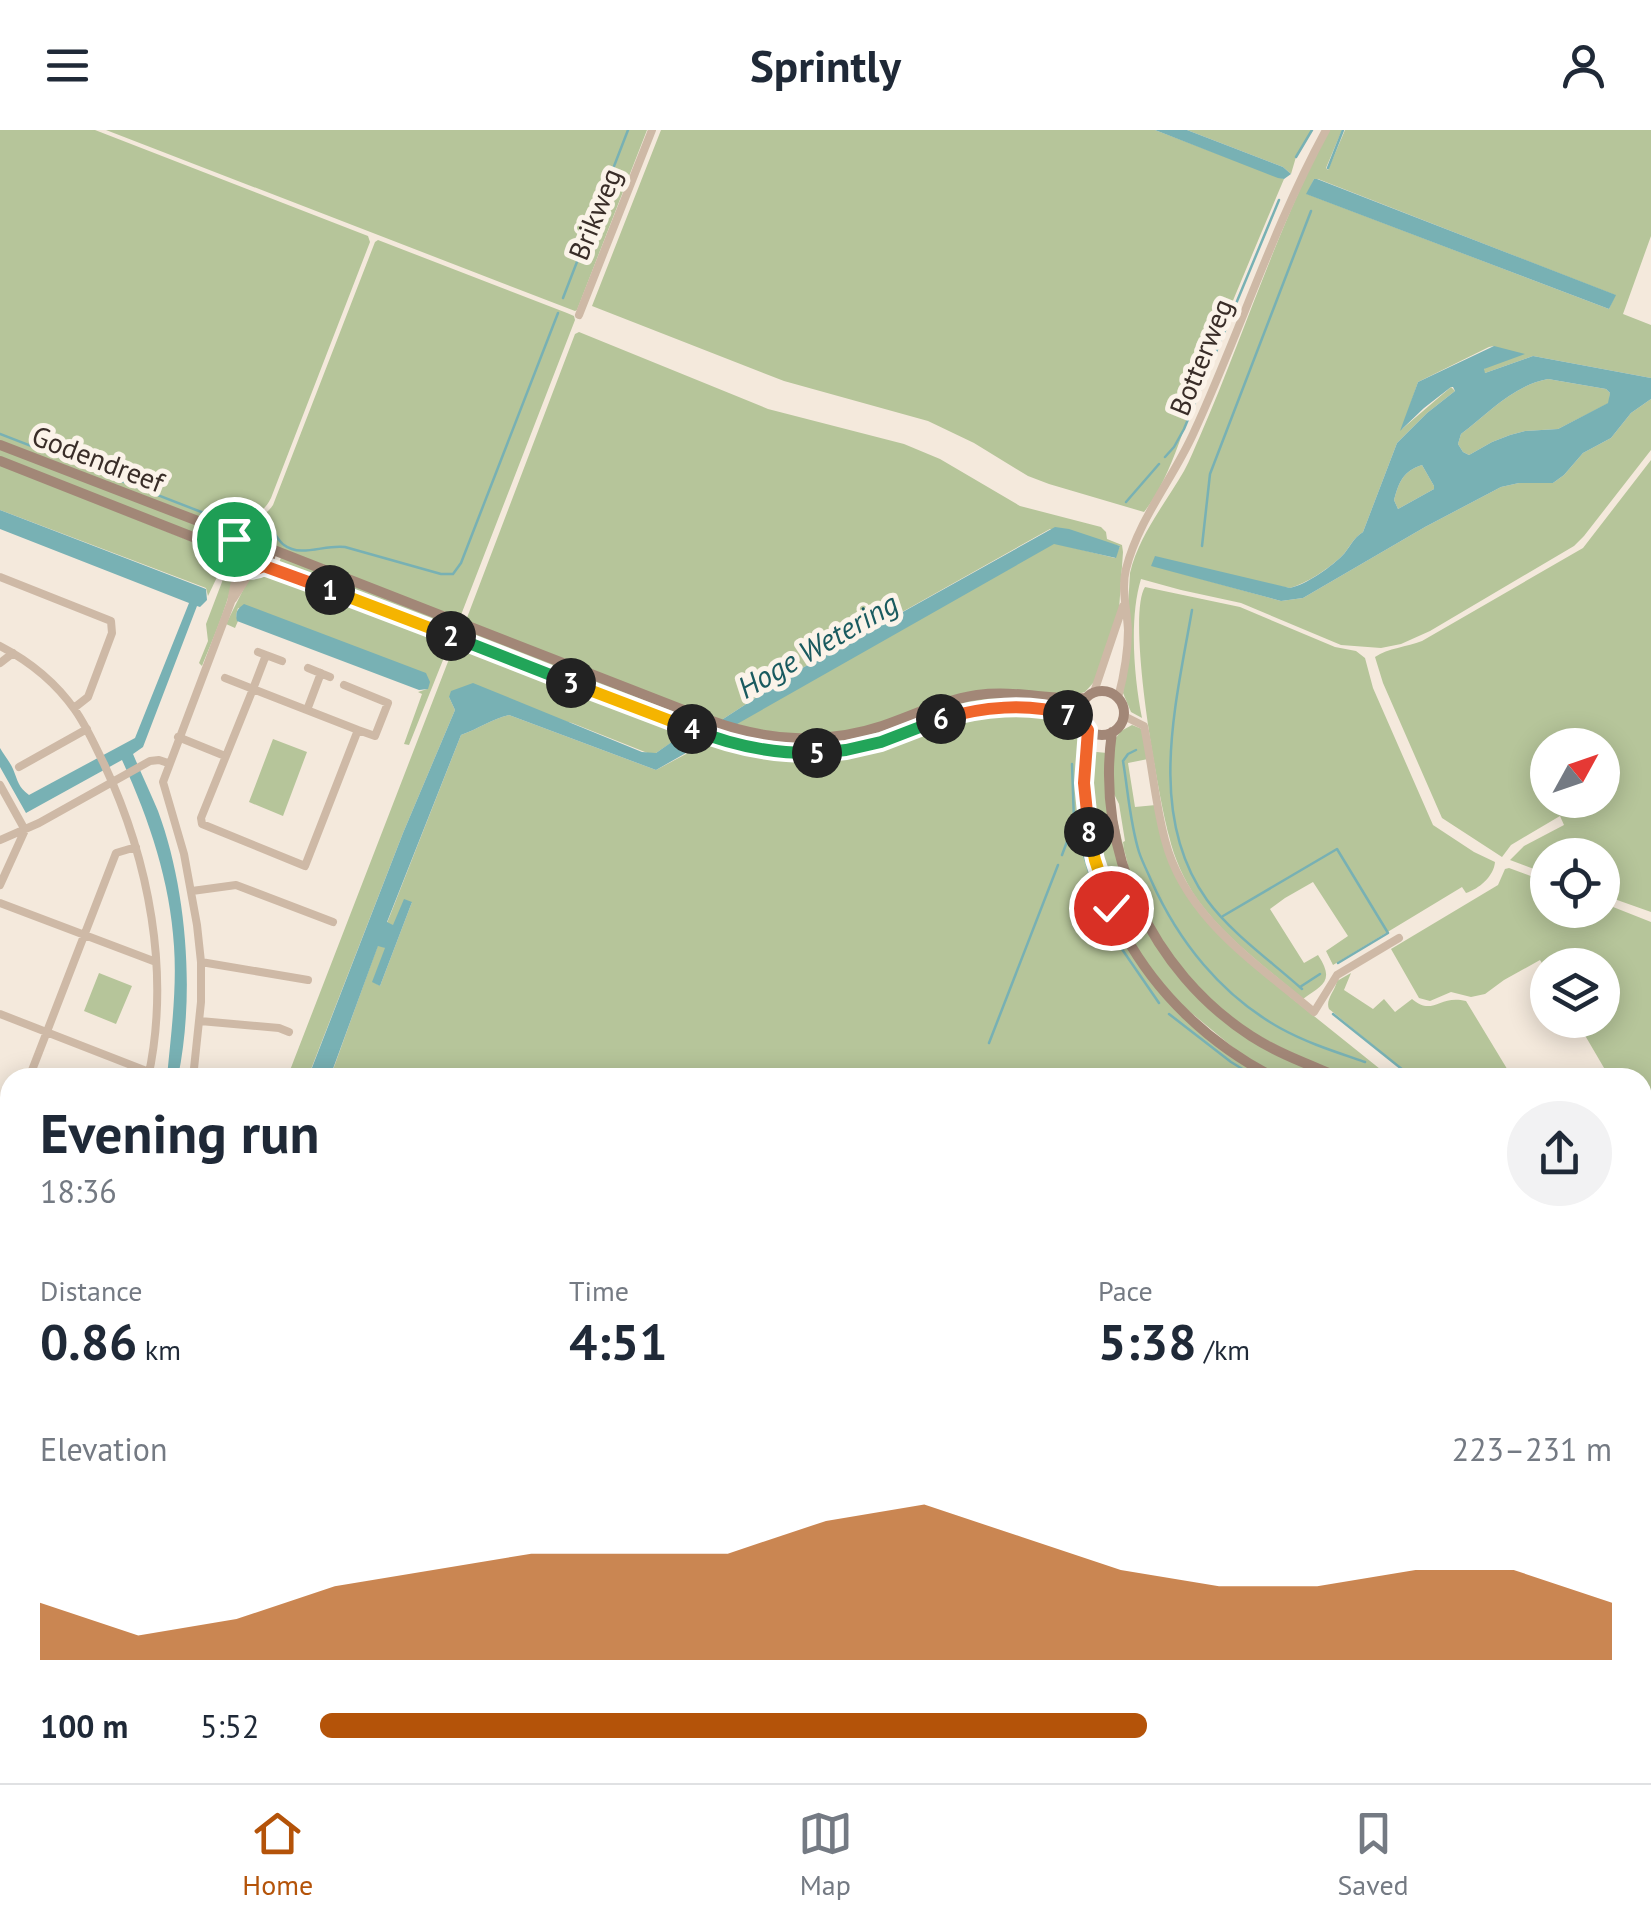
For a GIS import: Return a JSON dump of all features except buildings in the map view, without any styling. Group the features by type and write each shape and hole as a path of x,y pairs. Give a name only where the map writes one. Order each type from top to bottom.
{"main road":[{"name":"Godendreef","path":"0,445 237,536"},
{"name":"Godendreef","path":"0,461 231,552"},
{"path":"247,531 258,532 267,539 270,550 264,566 251,571 238,566 231,552 232,542 247,531"},
{"path":"264,566 713,738 756,750 846,750 980,710 1062,712 1080,719 1095,734 1112,732 1124,716 1118,698 1107,691 1089,695 978,695 859,732 822,738 765,736 709,720 270,550"},
{"path":"1080,719 1081,704 1089,695"},
{"path":"1088,730 1084,783 1087,819 1103,888 1121,928 1152,978 1202,1031 1257,1068"},
{"path":"1112,732 1108,778 1118,852 1134,898 1160,945 1198,993 1249,1035 1316,1068"}],"street":[{"name":"Brikweg","path":"579,315 652,130"},
{"name":"Botterweg","path":"1118,698 1127,655 1124,583 1134,542 1194,433 1262,266 1326,130"},
{"path":"194,1068 201,962 192,891 162,782 230,602 238,566"},
{"path":"230,602 251,571"},
{"path":"0,577 111,621 112,633 88,697 74,708"},
{"name":"Botterweg","path":"1089,695 1125,602"},
{"path":"0,646 52,683 74,708 112,782 136,847 150,906 156,962 155,1023 149,1068"},
{"path":"0,663 13,653"},
{"path":"282,661 262,653 253,689 201,818 202,824 304,866 358,730"},
{"path":"307,710 326,675 308,668"},
{"path":"225,678 375,736 388,703 344,685"},
{"path":"1124,716 1144,726 1165,843 1188,894 1223,934 1314,1012 1337,975 1398,938"},
{"path":"20,767 87,729"},
{"path":"178,738 225,756"},
{"path":"0,840 144,764 159,760 168,763"},
{"path":"0,785 25,830"},
{"path":"0,884 25,830"},
{"path":"33,1068 116,853 136,847"},
{"path":"192,891 236,885 332,922"},
{"path":"0,903 156,962"},
{"path":"201,962 308,980"},
{"path":"0,1014 134,1068"},
{"path":"200,1022 289,1032"}],"green space":[{"path":"0,130 95,130 368,236 370,242 271,498 261,511 224,529 0,443"},
{"path":"106,130 647,130 575,311"},
{"path":"661,130 1155,130 1284,179 1204,371 1171,464 1144,512 1028,476 928,421 784,381 592,306"},
{"path":"1187,130 1312,130 1291,174 1283,167"},
{"path":"1329,130 1342,130 1328,170 1345,130 1651,130 1651,236 1623,314 1651,325 1651,378 1533,356 1485,373 1494,346 1489,347 1418,382 1402,429 1451,387 1455,391 1397,443 1363,532 1341,557 1317,575 1290,588 1151,565 1281,601 1303,598 1501,487 1553,483 1583,453 1611,438 1631,413 1651,399 1651,450 1574,546 1401,644 1381,648 1341,645 1241,603 1141,579 1134,648 1142,718 1131,712 1123,693 1134,559 1190,458 1310,167","holes":["1314,179 1615,295 1609,309 1307,194"]},
{"path":"378,240 567,313 575,320 456,620 274,546 260,529 228,530 263,515 273,505"},
{"path":"579,332 768,409 904,444 940,459 1020,506 1101,527 1107,539 1122,545 1123,552 1119,610 1094,682 1078,694 991,691 857,730 797,736 733,725 1054,543 1115,558 1120,546 1050,529 797,671 720,721 465,623"},
{"path":"1548,379 1606,389 1610,393 1609,403 1558,429 1525,431 1469,455 1463,452 1458,444 1461,434 1512,394"},
{"path":"0,448 215,532 211,541 0,459"},
{"path":"1651,460 1651,912 1620,901 1620,838 1539,838 1564,825 1561,818 1620,818 1620,728 1530,728 1530,818 1557,818 1511,845 1502,857 1442,818 1375,657 1422,641 1583,548"},
{"path":"0,465 213,550 218,575 208,596 206,588 0,510"},
{"path":"1422,465 1434,489 1398,509 1394,500 1400,483 1410,470"},
{"path":"220,550 232,565 233,579 202,666 199,663 208,641 206,624 225,574"},
{"path":"281,557 448,623 445,630 278,567"},
{"path":"265,571 449,638 409,745 404,744 422,694 418,692 427,689 238,608 235,628 226,624 247,582"},
{"path":"1145,587 1240,607 1335,647 1356,651 1365,658 1373,688 1433,825 1495,862 1489,877 1466,893 1462,887 1333,965 1326,951 1348,936 1313,882 1270,909 1304,963 1318,955 1326,971 1324,981 1303,999 1261,964 1220,927 1197,899 1171,844 1141,668 1140,605"},
{"path":"463,628 713,725 703,730 459,636"},
{"path":"456,641 696,734 650,754 572,723 449,697 455,710 312,1068 291,1068"},
{"path":"992,696 1070,701 1068,711 1013,705 828,750 782,750 715,736 725,730 821,740"},
{"path":"1012,710 1072,718 1078,724 1089,849 1149,978 1258,1068 334,1068 378,945 386,948 373,981 380,986 412,902 393,926 387,923 461,735 509,715 656,770 706,741 822,755 959,717"},
{"path":"1132,725 1142,729 1148,759 1128,763 1135,807 1156,805 1187,896 1289,996 1379,1068 1320,1068 1294,1056 1234,1019 1182,969 1142,909 1130,876 1119,804 1112,790 1115,739"},
{"path":"273,739 307,752 283,816 249,802"},
{"path":"1087,751 1107,753 1106,775 1141,919 1215,1012 1318,1068 1264,1068 1194,1019 1148,967 1110,898 1089,817"},
{"path":"1530,843 1530,868 1510,860"},
{"path":"1505,869 1530,876 1530,928 1620,928 1620,910 1651,922 1651,1068 1604,1068 1587,1038 1620,1038 1620,948 1530,948 1530,966 1485,994 1471,997 1451,992 1430,1001 1419,998 1391,949 1498,885"},
{"path":"99,973 132,986 116,1024 84,1011"},
{"path":"1351,973 1344,990 1373,1009 1384,999 1395,1012 1412,999 1426,1006 1449,1000 1466,1001 1507,1068 1401,1068 1329,1009 1337,981"}],"water":[{"path":"1155,130 1187,130 1283,167 1291,174 1278,178"},
{"path":"1314,179 1616,295 1609,309 1306,194"},
{"path":"1494,346 1525,354 1484,369 1485,373 1533,356 1651,378 1651,399 1631,413 1611,438 1583,453 1553,483 1501,487 1303,598 1281,601 1151,566 1155,556 1290,588 1324,571 1363,532 1397,443 1455,391 1451,387 1400,431 1418,382","holes":["1548,379 1606,389 1610,393 1608,403 1558,429 1525,431 1469,455 1463,452 1458,444 1461,434 1512,394","1422,465 1434,489 1398,509 1394,500 1400,483 1410,470"]},
{"path":"0,510 206,589 207,600 197,606 143,747 133,754 168,842 182,908 187,978 179,1068 168,1068 175,979 168,898 149,828 122,760 26,813 0,767 0,748 29,795 135,738 189,603 0,529"},
{"path":"1055,527 1120,546 1116,558 1054,544 656,770 509,715 461,735 387,922 393,925 404,899 412,902 380,986 372,982 385,948 378,946 333,1068 312,1068 455,710 449,697 451,691 473,683 642,752 656,753 676,739 679,744 720,721 797,671"},
{"path":"244,604 426,673 428,689 419,690 237,621 237,611"}],"waterway":[{"path":"563,298 628,130"},
{"path":"1296,157 1312,130"},
{"path":"1328,168 1343,130"},
{"path":"1165,457 1184,429 1279,200"},
{"path":"1202,546 1210,474 1311,211"},
{"path":"267,524 291,549 345,547 453,574 461,563 558,313"},
{"path":"0,434 222,520"},
{"path":"1126,502 1159,464"},
{"path":"1192,610 1171,758 1177,832 1188,867 1207,900 1240,936 1302,989"},
{"path":"1136,750 1123,761 1136,841 1162,903 1188,945 1220,983 1259,1015 1301,1038 1365,1062"},
{"path":"1072,764 1074,821 1097,899 1115,939 1159,1003"},
{"path":"1062,855 1074,823"},
{"path":"1223,916 1337,849 1388,933 1338,963"},
{"path":"989,1043 1058,865"},
{"path":"1300,987 1320,974"},
{"path":"1169,1014 1241,1068"},
{"path":"1333,1014 1400,1068"}],"route":[{"path":"234,539 231,556 244,570 264,566 290,574 713,738 756,750 798,754 846,750 960,714 993,709 1046,710 1080,719 1088,730 1084,783 1087,819 1111,908"}],"water label":[{"name":"Hoge Wetering","path":"818,646"}]}
